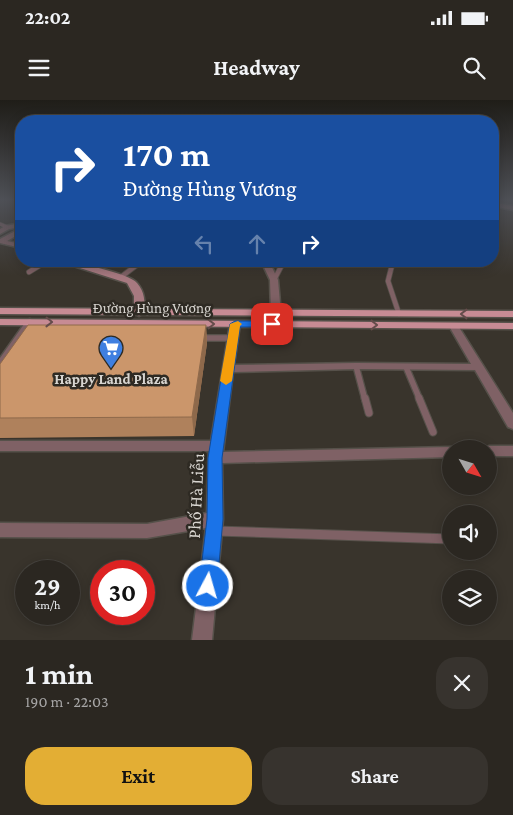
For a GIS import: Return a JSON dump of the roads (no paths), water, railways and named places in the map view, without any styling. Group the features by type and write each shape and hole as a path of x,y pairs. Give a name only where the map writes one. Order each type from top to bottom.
{"main road":[{"name":"Đường Hùng Vương","path":"0,312 276,314 454,326 513,326"},
{"name":"Đường Hùng Vương","path":"0,322 234,331 398,314 513,314"}],"street":[{"path":"0,232 4,226"},
{"path":"1,241 15,233"},
{"path":"1,241 15,244"},
{"path":"84,267 121,277 137,287 140,294 139,312"},
{"path":"267,267 274,280 276,314"},
{"path":"0,366 24,338 30,322"},
{"path":"454,326 513,424"},
{"name":"Phố Hà Liễu","path":"202,640 215,525 216,452 234,331"},
{"path":"228,369 356,366 480,367"},
{"path":"0,446 216,452 442,452"},
{"path":"498,451 513,451"},
{"path":"0,530 147,532 215,525"}],"lane":[{"path":"29,272 37,267"},
{"path":"121,277 134,267"},
{"path":"274,280 281,267"},
{"path":"389,267 386,272 387,283 398,314"},
{"path":"196,338 234,331"},
{"path":"356,366 369,413"},
{"path":"406,367 433,432"},
{"path":"215,525 442,538"}],"place":[{"name":"Happy Land Plaza","path":"111,369"}]}
